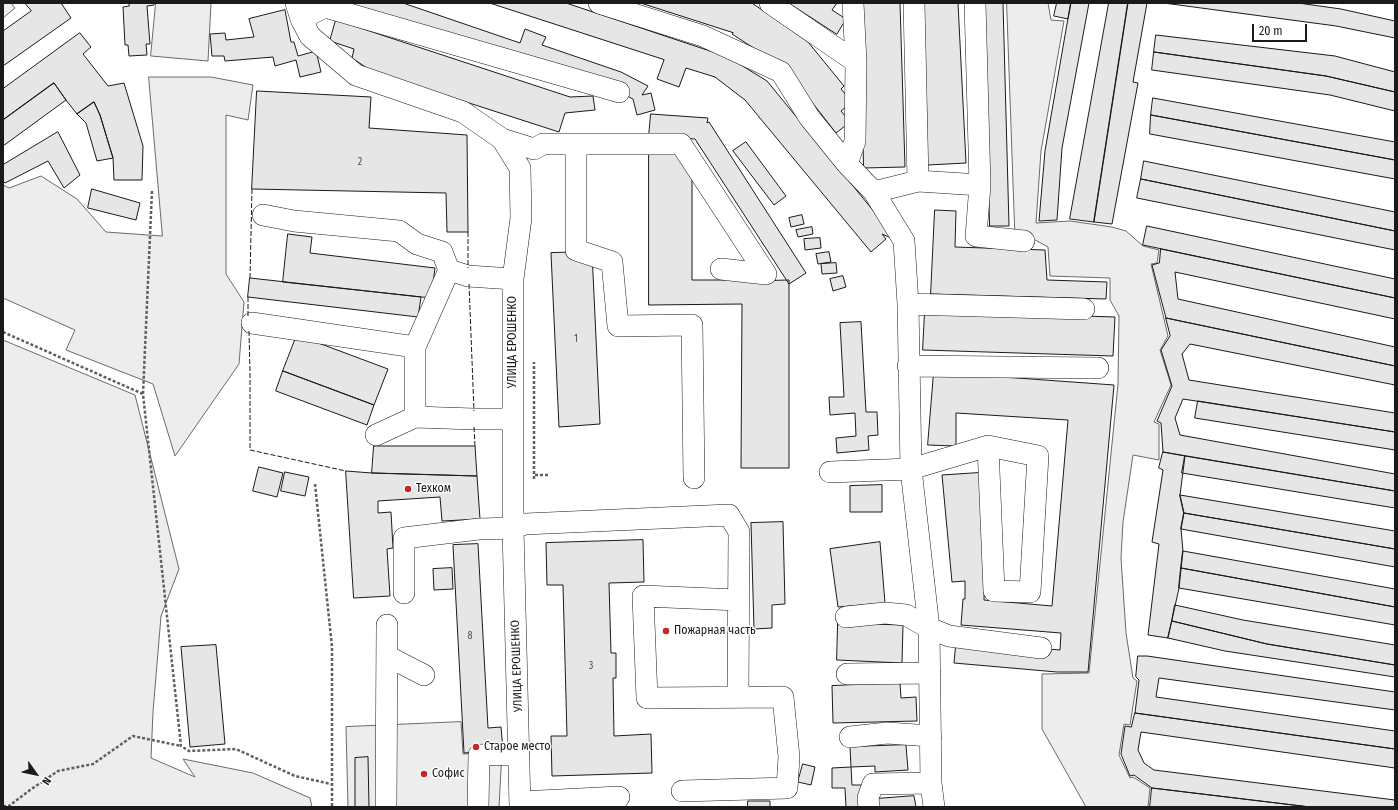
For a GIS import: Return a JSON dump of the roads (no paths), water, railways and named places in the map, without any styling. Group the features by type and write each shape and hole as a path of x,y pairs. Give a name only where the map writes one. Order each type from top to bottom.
{"street":[{"path":"599,3 703,36 781,72 809,117 847,164 874,192 904,241 908,304 911,469 929,628 931,783 934,807"},
{"path":"770,3 856,62"},
{"path":"847,164 855,141 856,62 854,3"},
{"path":"914,3 918,181"},
{"path":"974,3 980,185 976,236 1024,241"},
{"path":"298,11 325,7 619,92"},
{"name":"УЛИЦА ЕРОШЕНКО","path":"298,11 310,36 356,75 463,112 502,138 520,168 521,218 513,279 513,528 520,805"},
{"path":"502,138 534,149 543,144 681,144 766,274 721,269"},
{"path":"576,144 576,250 612,262 618,326 692,325 694,478"},
{"path":"874,192 918,181 980,185"},
{"path":"263,215 294,221 399,231 417,244 442,252 449,270 415,348 415,417"},
{"path":"449,270 468,276 513,279"},
{"path":"908,304 1084,309"},
{"path":"252,323 415,348"},
{"path":"908,366 1098,368"},
{"path":"376,435 415,417 474,419 513,418"},
{"path":"830,472 911,469 988,446 1038,456 1030,592 994,591 988,446"},
{"path":"404,593 404,538 479,529 513,528 526,524 728,514 739,532 738,697"},
{"path":"682,791 786,788 789,758 783,697 647,698 643,596 738,600"},
{"path":"846,617 886,613 906,615 929,628 949,636 1041,648"},
{"path":"386,807 387,625"},
{"path":"387,656 424,675"},
{"path":"846,674 930,673"},
{"path":"850,737 887,733 931,736"},
{"path":"478,807 479,755 519,754"},
{"path":"869,807 868,798 873,784 931,783"},
{"path":"520,805 619,796 611,807"}],"place":[{"name":"Техком","path":"408,489"},
{"name":"Пожарная часть","path":"666,631"},
{"name":"Старое место","path":"476,747"},
{"name":"Софис","path":"424,774"}]}
